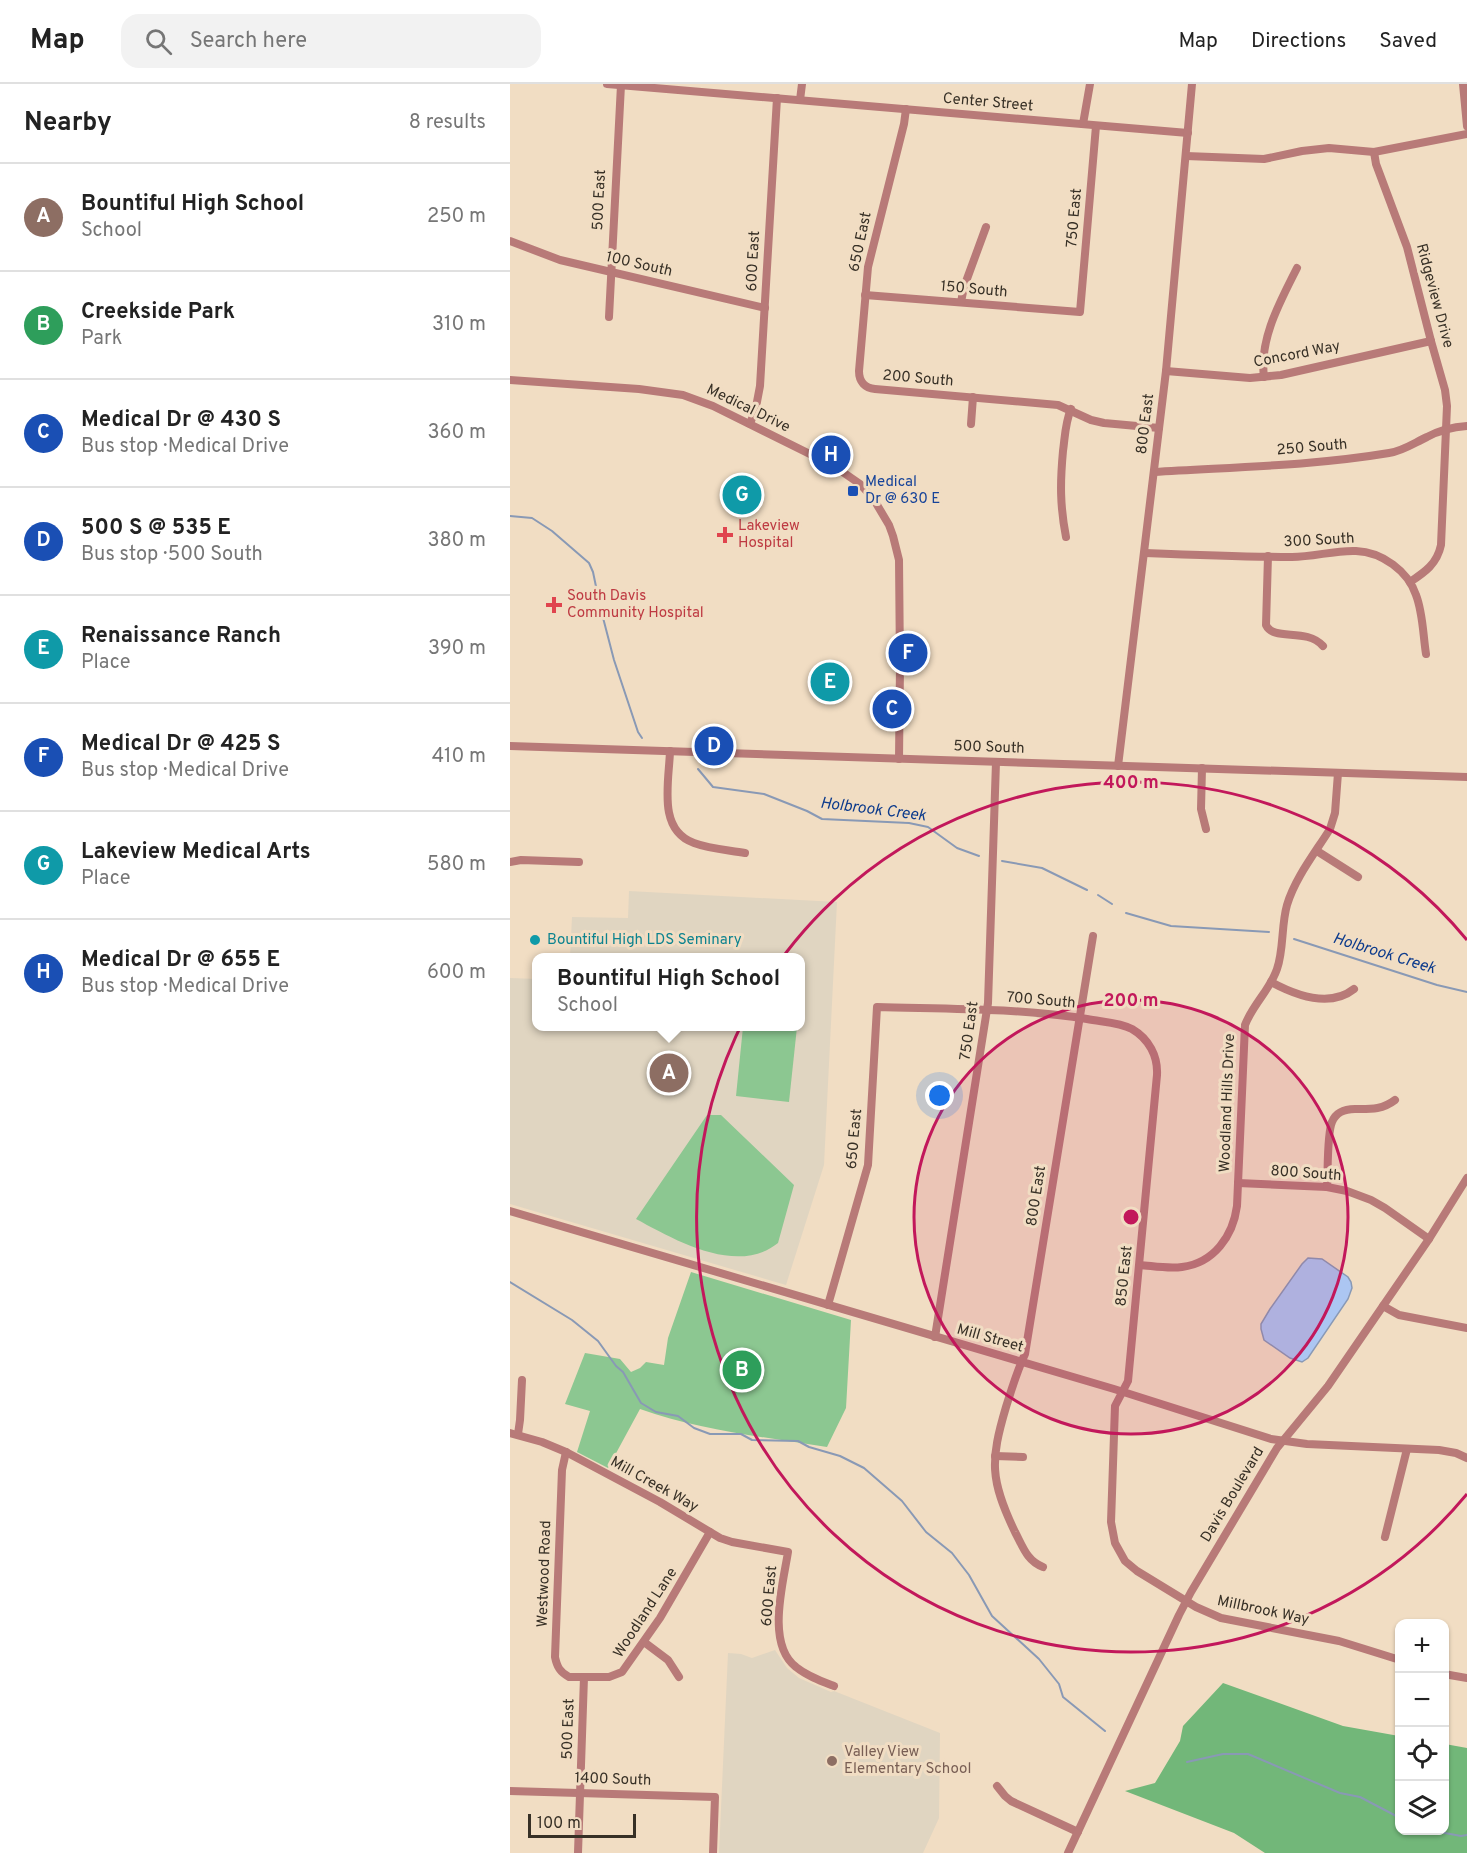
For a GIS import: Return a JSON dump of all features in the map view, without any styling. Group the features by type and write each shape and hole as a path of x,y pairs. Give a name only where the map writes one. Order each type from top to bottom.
{"street":[{"name":"Center Street","path":"607,84 1188,133"},
{"path":"800,100 802,84"},
{"path":"1083,124 1090,84"},
{"name":"800 East","path":"1118,766 1166,371 1192,84"},
{"path":"1463,84 1467,126"},
{"name":"500 East","path":"609,317 621,85"},
{"name":"600 East","path":"750,424 759,396 777,98"},
{"name":"650 East","path":"862,383 859,371 869,262 906,109"},
{"name":"750 East","path":"1080,312 1096,126"},
{"path":"1186,156 1264,159 1329,148 1374,152 1467,134"},
{"name":"Ridgeview Drive","path":"1374,152 1376,164 1409,253 1445,390 1447,406 1441,545 1432,565 1410,582"},
{"path":"961,302 964,286 986,227"},
{"name":"100 South","path":"510,241 554,258 765,308"},
{"path":"1263,377 1263,356 1269,330 1297,268"},
{"name":"150 South","path":"865,295 1080,312"},
{"name":"Concord Way","path":"1166,371 1244,378 1263,377 1431,341"},
{"name":"Medical Drive","path":"510,381 666,392 703,402 834,466 850,476 873,498 889,525 897,548 900,573 899,759"},
{"name":"200 South","path":"862,383 871,388 1058,405 1091,420 1104,423 1159,428"},
{"name":"200 South","path":"970,424 973,397"},
{"path":"1066,537 1060,488 1066,425 1071,409"},
{"name":"250 South","path":"1154,472 1311,463 1387,453 1403,450 1430,435 1467,426"},
{"name":"300 South","path":"1144,553 1311,556 1355,551 1369,553 1389,561 1410,582 1418,603 1426,654"},
{"path":"1268,556 1266,625 1268,629 1275,633 1311,637 1323,646"},
{"name":"500 South","path":"510,746 1467,777"},
{"path":"670,751 668,810 674,826 691,842 745,854"},
{"name":"750 East","path":"935,1337 987,1010 996,762"},
{"path":"1202,768 1201,809 1206,829"},
{"name":"Woodland Hills Drive","path":"1140,1265 1180,1267 1200,1262 1222,1244 1231,1230 1236,1214 1239,1183 1244,1031 1251,1012 1271,982 1279,959 1288,904 1296,884 1334,818 1338,773"},
{"path":"1317,851 1358,877"},
{"path":"510,862 521,860 579,862"},
{"name":"800 East","path":"1043,1567 1030,1559 1004,1509 997,1486 995,1456 998,1434 1017,1371 1025,1354 1093,936"},
{"path":"1271,982 1308,997 1341,997 1354,989"},
{"name":"650 East","path":"828,1305 868,1166 877,1007"},
{"name":"700 South","path":"877,1007 1038,1012 1117,1024 1132,1029 1145,1040 1154,1053"},
{"name":"850 East","path":"1122,1392 1128,1381 1140,1265 1157,1075 1154,1053"},
{"path":"1327,1187 1330,1129 1334,1119 1342,1111 1380,1108 1395,1100"},
{"name":"Davis Boulevard","path":"1068,1853 1186,1601 1282,1441 1319,1399 1464,1189 1467,1178"},
{"name":"800 South","path":"1239,1183 1327,1187 1347,1191 1371,1200 1429,1239"},
{"name":"Mill Street","path":"510,1211 1282,1441 1447,1451 1467,1458"},
{"path":"1383,1306 1399,1315 1467,1328"},
{"path":"514,1433 520,1420 522,1380"},
{"name":"Millbrook Way","path":"1122,1392 1115,1406 1111,1515 1113,1536 1118,1549 1130,1566 1186,1601 1221,1617 1339,1641 1395,1658"},
{"name":"Mill Creek Way","path":"514,1433 566,1452 660,1502 710,1533 732,1542 788,1552"},
{"path":"1385,1537 1407,1449"},
{"name":"Westwood Road","path":"566,1452 562,1470 555,1657 559,1669 564,1674 569,1677 584,1677"},
{"path":"995,1456 1023,1457"},
{"name":"Woodland Lane","path":"584,1677 619,1675 645,1642 710,1533"},
{"name":"600 East","path":"788,1552 779,1616 782,1648 787,1658 795,1666 834,1686"},
{"path":"645,1642 668,1660 679,1677"},
{"path":"1449,1675 1467,1678"},
{"name":"500 East","path":"578,1853 584,1677"},
{"path":"997,1786 1011,1801 1078,1832"},
{"name":"1400 South","path":"510,1791 715,1797 713,1853"}],"shaded area":[{"path":"629,891 837,902 824,1165 786,1285 510,1204 510,978 532,979 532,1031 805,1031 805,953 570,953 572,917 628,918"},
{"name":"Valley View Elementary School","path":"775,1650 787,1668 799,1678 940,1733 939,1818 923,1853 719,1853 728,1653 752,1658"}],"green space":[{"path":"743,1031 797,1031 789,1102 736,1096"},
{"path":"707,1115 721,1115 794,1185 778,1243 762,1252 744,1256 706,1251 687,1245 636,1219"},
{"path":"691,1272 851,1320 846,1408 827,1447 708,1428 640,1409 608,1468 577,1452 590,1411 565,1404 585,1353 620,1359 631,1372 646,1362 664,1365 668,1338"},
{"path":"1223,1683 1343,1726 1395,1735 1395,1835 1449,1835 1449,1745 1467,1748 1467,1853 1265,1853 1234,1833 1125,1791 1155,1783 1180,1741 1183,1726"}],"water":[{"path":"1308,1258 1322,1259 1348,1277 1352,1288 1348,1299 1308,1358 1302,1362 1290,1358 1264,1340 1261,1324"}],"waterway":[{"name":"Holbrook Creek","path":"510,516 532,518 552,531 589,563 599,601"},
{"name":"Holbrook Creek","path":"601,610 614,660 642,738"},
{"name":"Holbrook Creek","path":"698,769 713,787 764,794 822,819 909,823 928,827 957,848 979,856"},
{"name":"Holbrook Creek","path":"1002,861 1042,868 1087,890"},
{"path":"1098,895 1112,904"},
{"name":"Holbrook Creek","path":"1126,913 1171,926 1269,932"},
{"name":"Holbrook Creek","path":"1294,939 1437,985 1467,992"},
{"path":"510,1282 572,1320 598,1341 623,1372 641,1403 656,1412 678,1416 694,1428 710,1434 741,1434 752,1440 798,1441 809,1447 840,1456 864,1468 902,1501 926,1532 952,1553 969,1575 992,1616 1039,1659 1059,1684 1063,1697 1105,1731"},
{"path":"1187,1762 1223,1754 1248,1754 1340,1793 1360,1797 1395,1815"},
{"path":"1449,1834 1467,1835"}],"place":[{"name":"Medical Dr @ 655 E","path":"831,455"},
{"name":"Medical Dr @ 630 E","path":"853,491"},
{"name":"Lakeview Medical Arts","path":"742,495"},
{"name":"Lakeview Hospital","path":"725,535"},
{"name":"South Davis Community Hospital","path":"554,605"},
{"name":"Medical Dr @ 425 S","path":"908,653"},
{"name":"Renaissance Ranch","path":"830,682"},
{"name":"Medical Dr @ 430 S","path":"892,709"},
{"name":"500 S @ 535 E","path":"714,746"},
{"name":"Bountiful High LDS Seminary","path":"535,940"},
{"name":"Bountiful High School","path":"669,1073"},
{"name":"Creekside Park","path":"742,1370"},
{"name":"Valley View Elementary School","path":"832,1761"}]}
